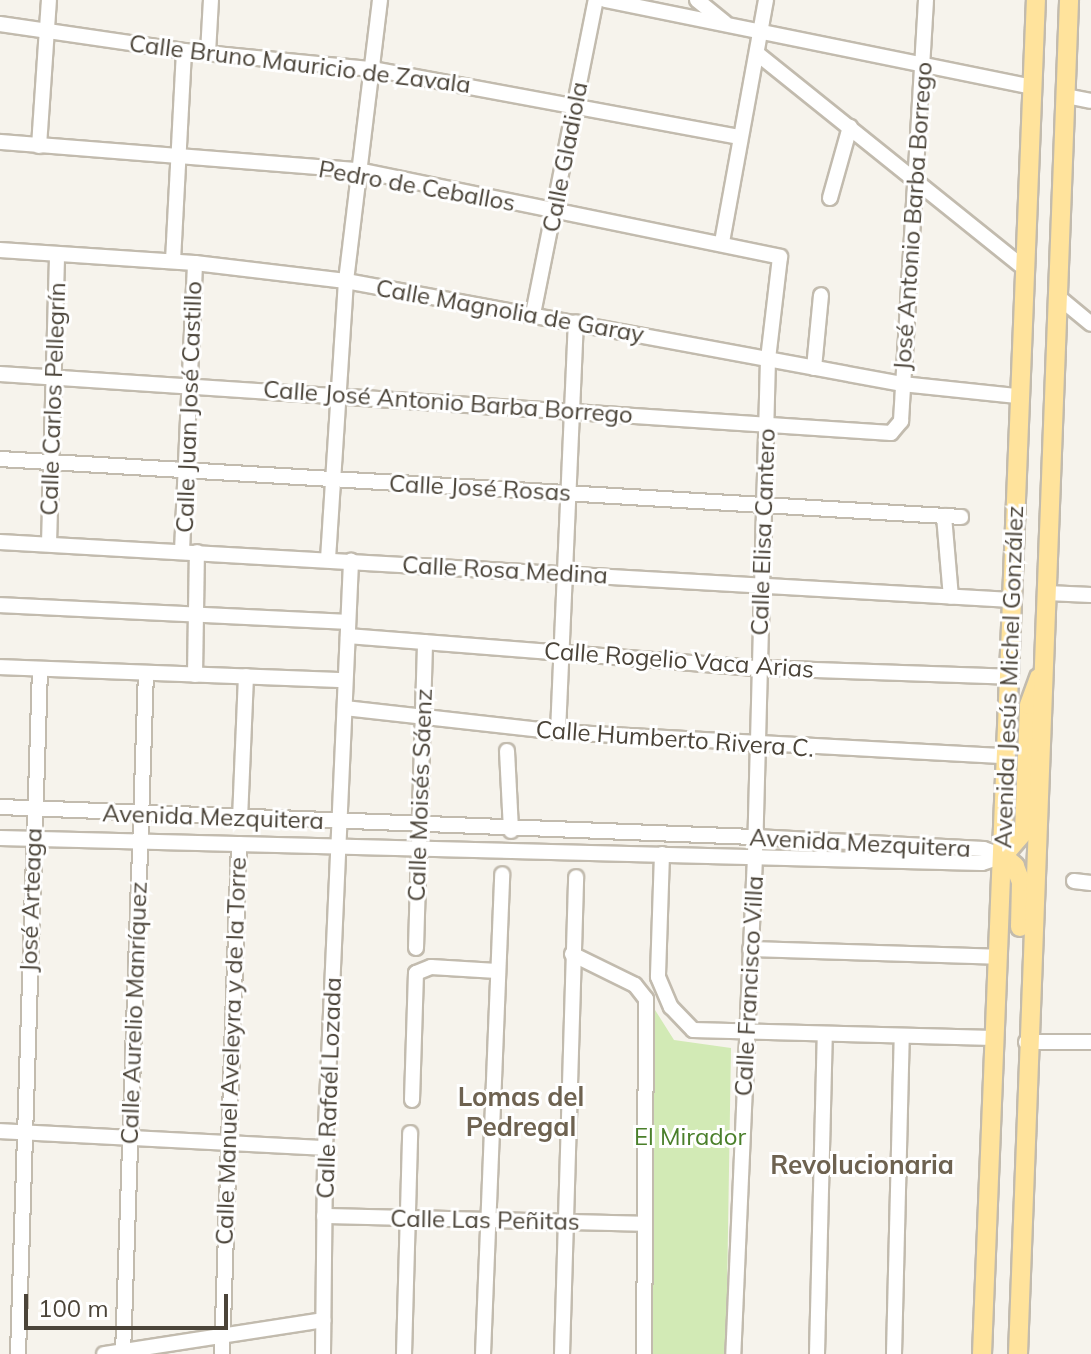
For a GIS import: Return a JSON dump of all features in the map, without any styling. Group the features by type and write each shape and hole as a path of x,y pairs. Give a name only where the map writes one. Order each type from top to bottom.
{"main road":[{"name":"Avenida Jesús Michel González","path":"982,1354 1010,677 1017,396 1036,0"},
{"name":"Avenida Jesús Michel González","path":"1018,1354 1026,1042 1045,664 1069,0"},
{"path":"1026,1042 1018,999 1021,882 1015,866 1003,856 1024,832 1029,705 1045,664"}],"street":[{"path":"39,146 49,0"},
{"path":"208,53 211,0"},
{"path":"328,559 346,281 380,0"},
{"name":"Calle Gladiola","path":"533,314 596,0"},
{"path":"605,0 1033,87"},
{"path":"697,0 729,26"},
{"path":"722,242 740,137 759,55 766,0"},
{"name":"José Antonio Barba Borrego","path":"896,430 902,384 926,0"},
{"name":"Calle Bruno Mauricio de Zavala","path":"0,24 48,28 184,51 372,69 576,103 740,137"},
{"name":"Calle Juan José Castillo","path":"173,261 184,51"},
{"path":"759,55 1024,268"},
{"path":"1066,96 1091,101"},
{"path":"830,198 850,127"},
{"name":"Pedro de Ceballos","path":"0,142 358,170 722,242 780,257"},
{"name":"Calle Magnolia de Garay","path":"0,250 173,261 346,281 902,384 1017,396"},
{"name":"Calle Carlos Pellegrín","path":"49,544 57,254"},
{"name":"Calle Elisa Cantero","path":"755,857 755,746 768,359 780,257"},
{"name":"Calle Juan José Castillo","path":"195,263 188,385 190,552 196,614 195,675"},
{"path":"814,368 821,295"},
{"path":"1056,295 1091,324"},
{"path":"558,732 576,322"},
{"name":"Calle José Antonio Barba Borrego","path":"0,374 572,410 885,434 896,430"},
{"name":"Calle José Rosas","path":"0,459 961,517"},
{"path":"944,516 951,597"},
{"name":"Calle Rosa Medina","path":"0,542 1011,600"},
{"name":"Calle Rafaél Lozada","path":"323,1354 325,1148 351,561"},
{"path":"1047,593 1091,595"},
{"name":"Calle Rogelio Vaca Arias","path":"0,605 196,614 348,629 425,642 758,668 1010,677"},
{"name":"Calle Moisés Sáenz","path":"416,948 425,642"},
{"path":"0,667 345,680"},
{"name":"José Arteaga","path":"18,1354 22,1132 40,669"},
{"name":"Calle Aurelio Manríquez","path":"123,1352 146,673"},
{"path":"240,819 246,676"},
{"name":"Calle Humberto Rivera C.","path":"345,708 558,732 755,746 1007,756"},
{"path":"507,751 511,831"},
{"name":"Avenida Mezquitera","path":"0,807 511,831 755,837 984,849 1003,856"},
{"name":"Avenida Mezquitera","path":"0,838 140,839 982,863 1003,856"},
{"name":"Calle Manuel Aveleyra y de la Torre","path":"222,1354 226,1142 239,844"},
{"path":"662,854 657,949 663,994 693,1030 746,1036 825,1034 994,1038"},
{"name":"Calle Francisco Villa","path":"733,1354 755,857"},
{"path":"483,1354 502,874"},
{"path":"562,1354 576,877"},
{"path":"1074,881 1091,883"},
{"path":"750,949 998,957"},
{"path":"572,954 643,993 648,1007 644,1354"},
{"path":"412,1100 419,969 497,971"},
{"path":"817,1354 825,1034"},
{"path":"894,1354 902,1036"},
{"path":"1026,1042 1091,1042"},
{"path":"0,1131 325,1148"},
{"path":"404,1354 410,1133"},
{"name":"Calle Las Peñitas","path":"324,1216 645,1224"},
{"path":"104,1354 223,1333 323,1320"}],"green space":[{"name":"El Mirador","path":"650,1002 674,1040 731,1048 726,1354 649,1354"}],"district":[{"name":"Lomas del Pedregal","path":"521,1112"},
{"name":"Revolucionaria","path":"862,1165"}]}
